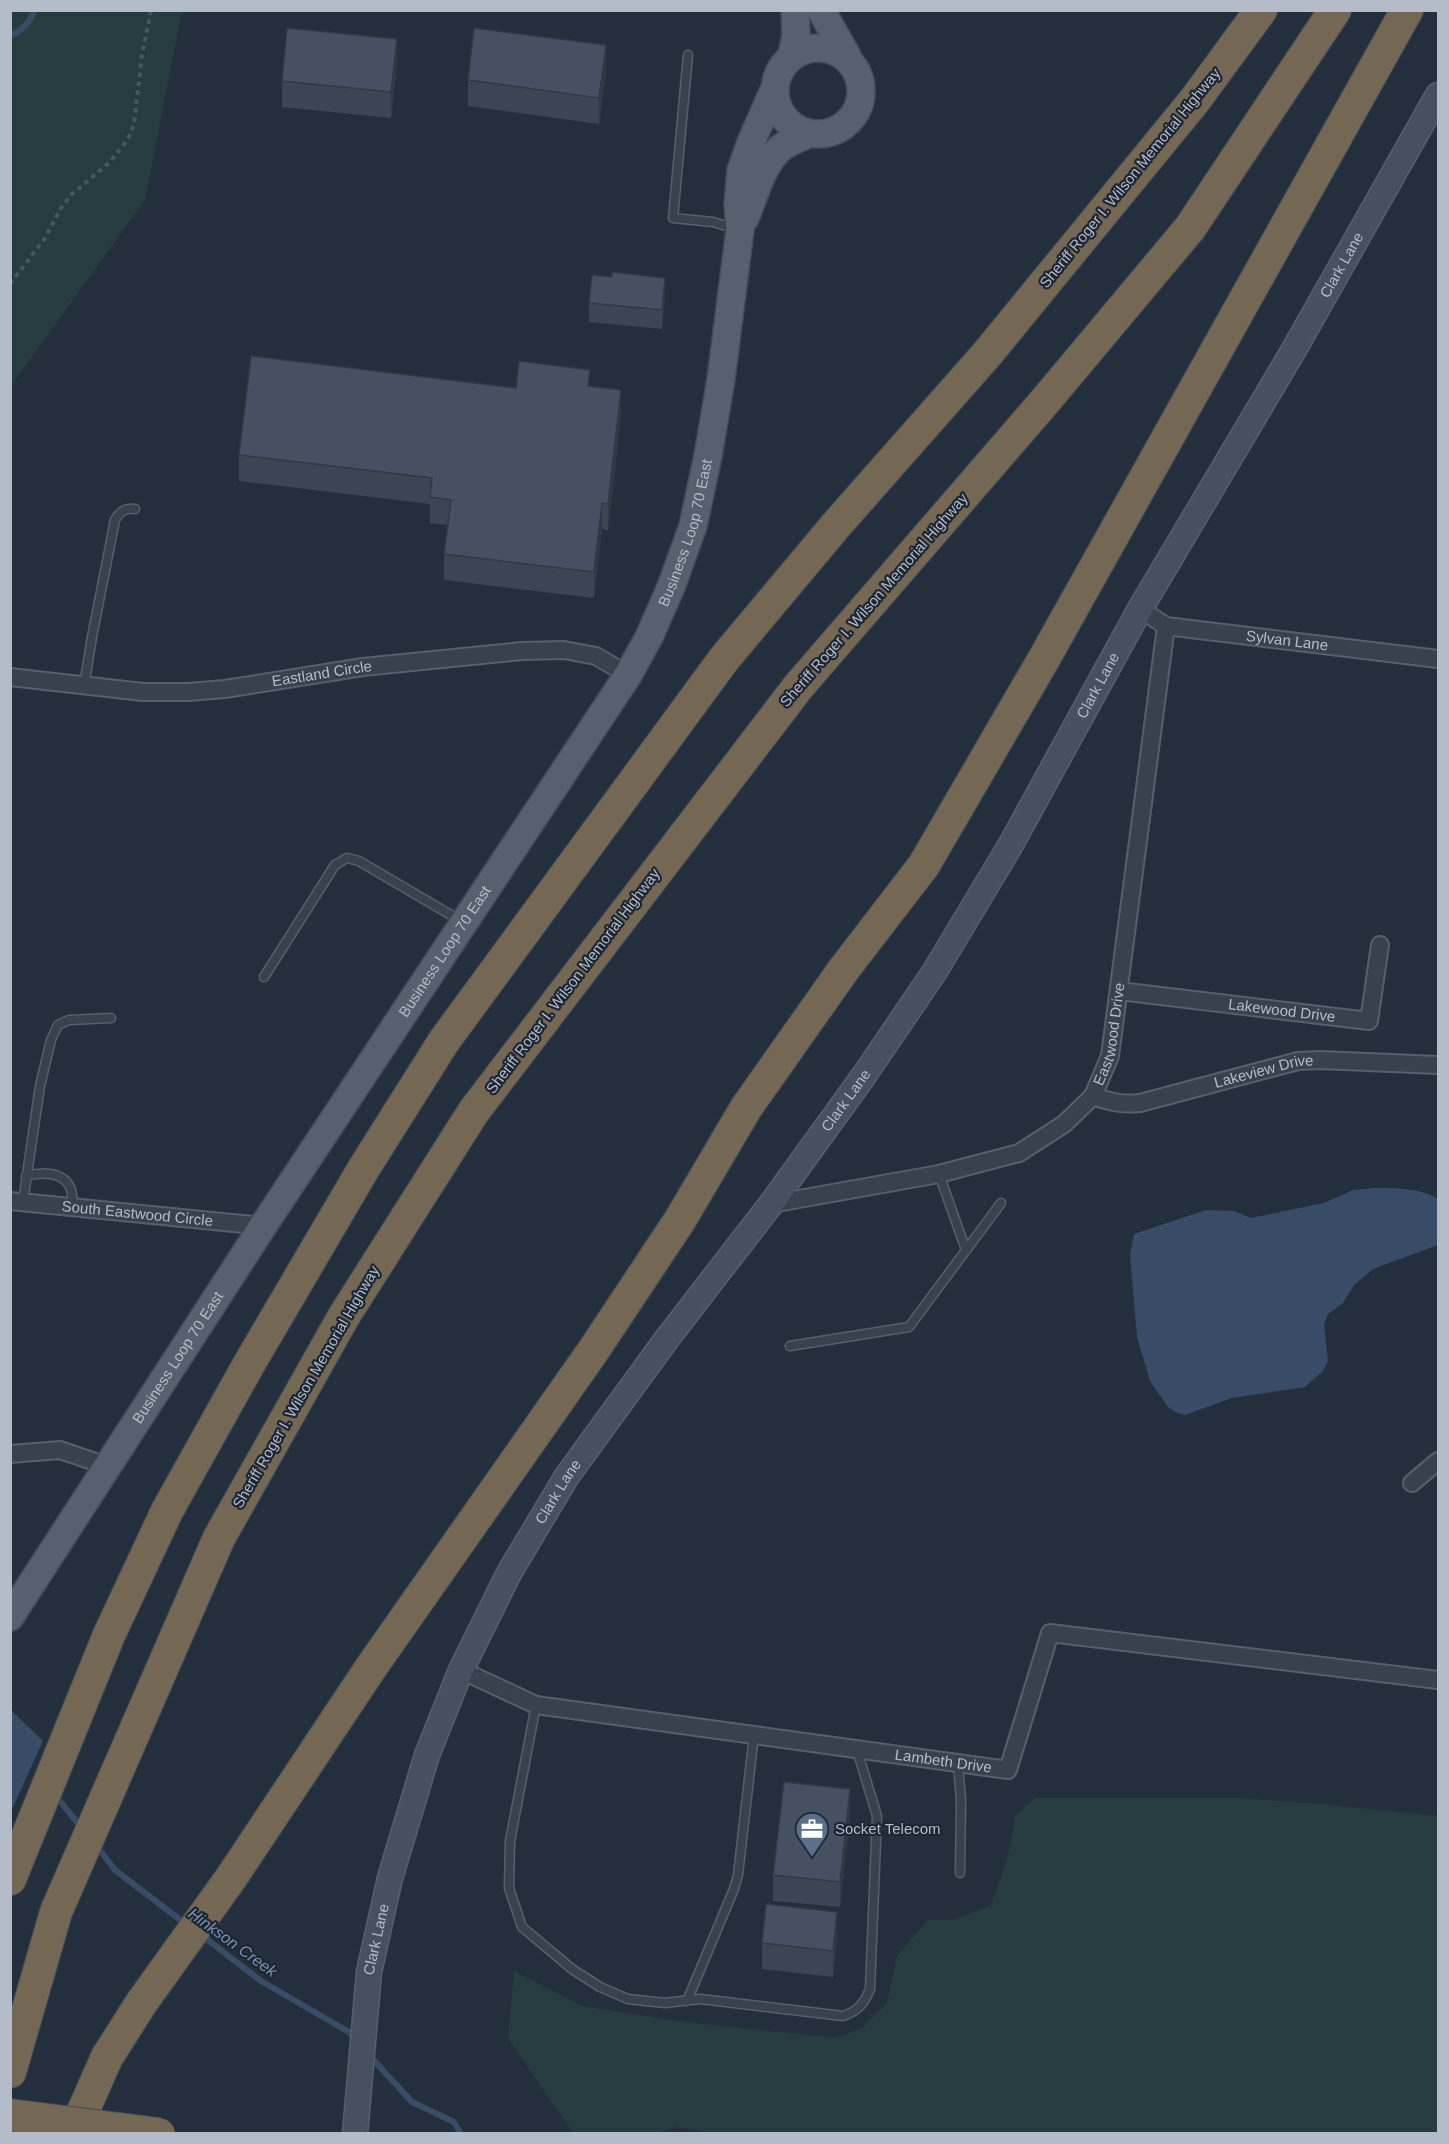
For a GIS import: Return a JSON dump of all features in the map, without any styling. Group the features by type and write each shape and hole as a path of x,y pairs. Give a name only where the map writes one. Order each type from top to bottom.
{"highway":[{"name":"Sheriff Roger I. Wilson Memorial Highway","path":"10,1879 109,1635 167,1511 249,1364 364,1168 444,1041 724,659 844,515 987,354 1195,100 1262,10"},
{"name":"Sheriff Roger I. Wilson Memorial Highway","path":"10,2072 56,1912 219,1538 344,1316 474,1111 798,687 1031,417 1190,228 1335,10"},
{"path":"73,2133 107,2057 142,2002 231,1878 372,1666 599,1342 680,1220 746,1108 844,969 924,865 1045,657 1407,10"},
{"path":"10,2115 159,2133"}],"main road":[{"path":"792,55 796,35 795,10"},
{"path":"821,10 858,72 862,91 858,111 845,126 827,134 808,134 790,125 778,109 774,90 779,70 792,55 810,47 829,47 847,56"},
{"name":"Business Loop 70 East","path":"14,1612 263,1226 627,675 648,637 671,587 693,526 721,379 740,230 738,204 741,170 774,90"},
{"name":"Business Loop 70 East","path":"740,230 770,160 784,145 808,134"}],"street":[{"name":"Clark Lane","path":"355,2133 369,1972 390,1878 427,1755 461,1670 509,1573 567,1476 666,1340 771,1204 863,1077 934,971 1010,846 1140,609 1292,353 1437,100"},
{"name":"Sylvan Lane","path":"1140,609 1166,626 1438,659"},
{"name":"Eastwood Drive","path":"771,1204 939,1174 1019,1153 1064,1124 1093,1096 1110,1056 1166,626"},
{"name":"Eastland Circle","path":"10,677 143,692 207,691 363,668 522,651 564,650 596,656 627,675"},
{"name":"Lakewood Drive","path":"1119,991 1369,1021 1380,945"},
{"name":"Lakeview Drive","path":"1093,1096 1126,1105 1140,1103 1308,1060 1438,1065"},
{"name":"South Eastwood Circle","path":"17,1201 263,1226"},
{"path":"10,1454 60,1450 107,1466"},
{"path":"1412,1483 1438,1461"},
{"name":"Lambeth Drive","path":"461,1670 536,1705 1008,1770 1050,1633 1438,1680"}],"lane":[{"path":"688,55 673,218 696,219 740,230"},
{"path":"84,686 115,520 119,513 128,508 135,509"},
{"path":"264,977 334,865 346,858 359,861 464,922"},
{"path":"17,1201 26,1176 40,1086 51,1040 58,1025 69,1020 111,1018"},
{"path":"26,1176 39,1172 64,1179 71,1189 72,1207"},
{"path":"939,1174 966,1250"},
{"path":"790,1346 909,1327 1001,1203"},
{"path":"536,1705 510,1842 509,1888 522,1927 572,1969 600,1987 628,1999 665,2003 700,1999 843,2016 856,2012 865,2002 870,1989 877,1816 857,1750"},
{"path":"687,2001 738,1875 754,1735"},
{"path":"958,1764 962,1800 960,1873"}],"path":[{"path":"10,284 45,238 61,208 71,195 110,162 128,139 134,123 141,55 151,10"}],"green space":[{"path":"11,10 182,11 145,200 11,386"},
{"path":"1035,1798 1240,1798 1438,1816 1438,2133 720,2134 676,2127 658,2133 573,2133 508,2038 514,1971 582,2006 685,2022 835,2038 862,2028 887,2003 897,1956 928,1920 953,1920 990,1906 1006,1862 1015,1816"}],"water":[{"path":"1375,1188 1416,1191 1438,1199 1438,1245 1373,1269 1354,1285 1343,1303 1328,1314 1324,1325 1328,1360 1324,1370 1305,1387 1232,1398 1185,1415 1168,1407 1150,1381 1137,1337 1130,1255 1134,1234 1206,1210 1234,1211 1251,1218 1324,1203 1353,1190"},
{"path":"11,1710 43,1741 12,1809 10,1808"}],"building":[{"path":"287,28 397,39 391,92 282,81"},
{"path":"474,28 606,45 599,98 468,80"},
{"path":"612,272 665,278 662,310 589,303 592,275 612,277"},
{"path":"251,356 516,388 519,361 590,370 588,386 621,390 608,504 602,503 594,572 444,554 451,500 430,497 432,478 239,455"},
{"path":"784,1782 850,1789 840,1882 773,1875"},
{"path":"766,1904 837,1912 833,1951 762,1943"}],"waterway":[{"path":"10,35 25,26 34,10"},
{"name":"Hinkson Creek","path":"54,1794 82,1828"},
{"name":"Hinkson Creek","path":"96,1845 115,1870 187,1925"},
{"name":"Hinkson Creek","path":"200,1934 261,1981 349,2032 355,2039"},
{"name":"Hinkson Creek","path":"368,2054 412,2102 454,2122 461,2134"}],"place":[{"name":"Socket Telecom","path":"812,1858"}]}
